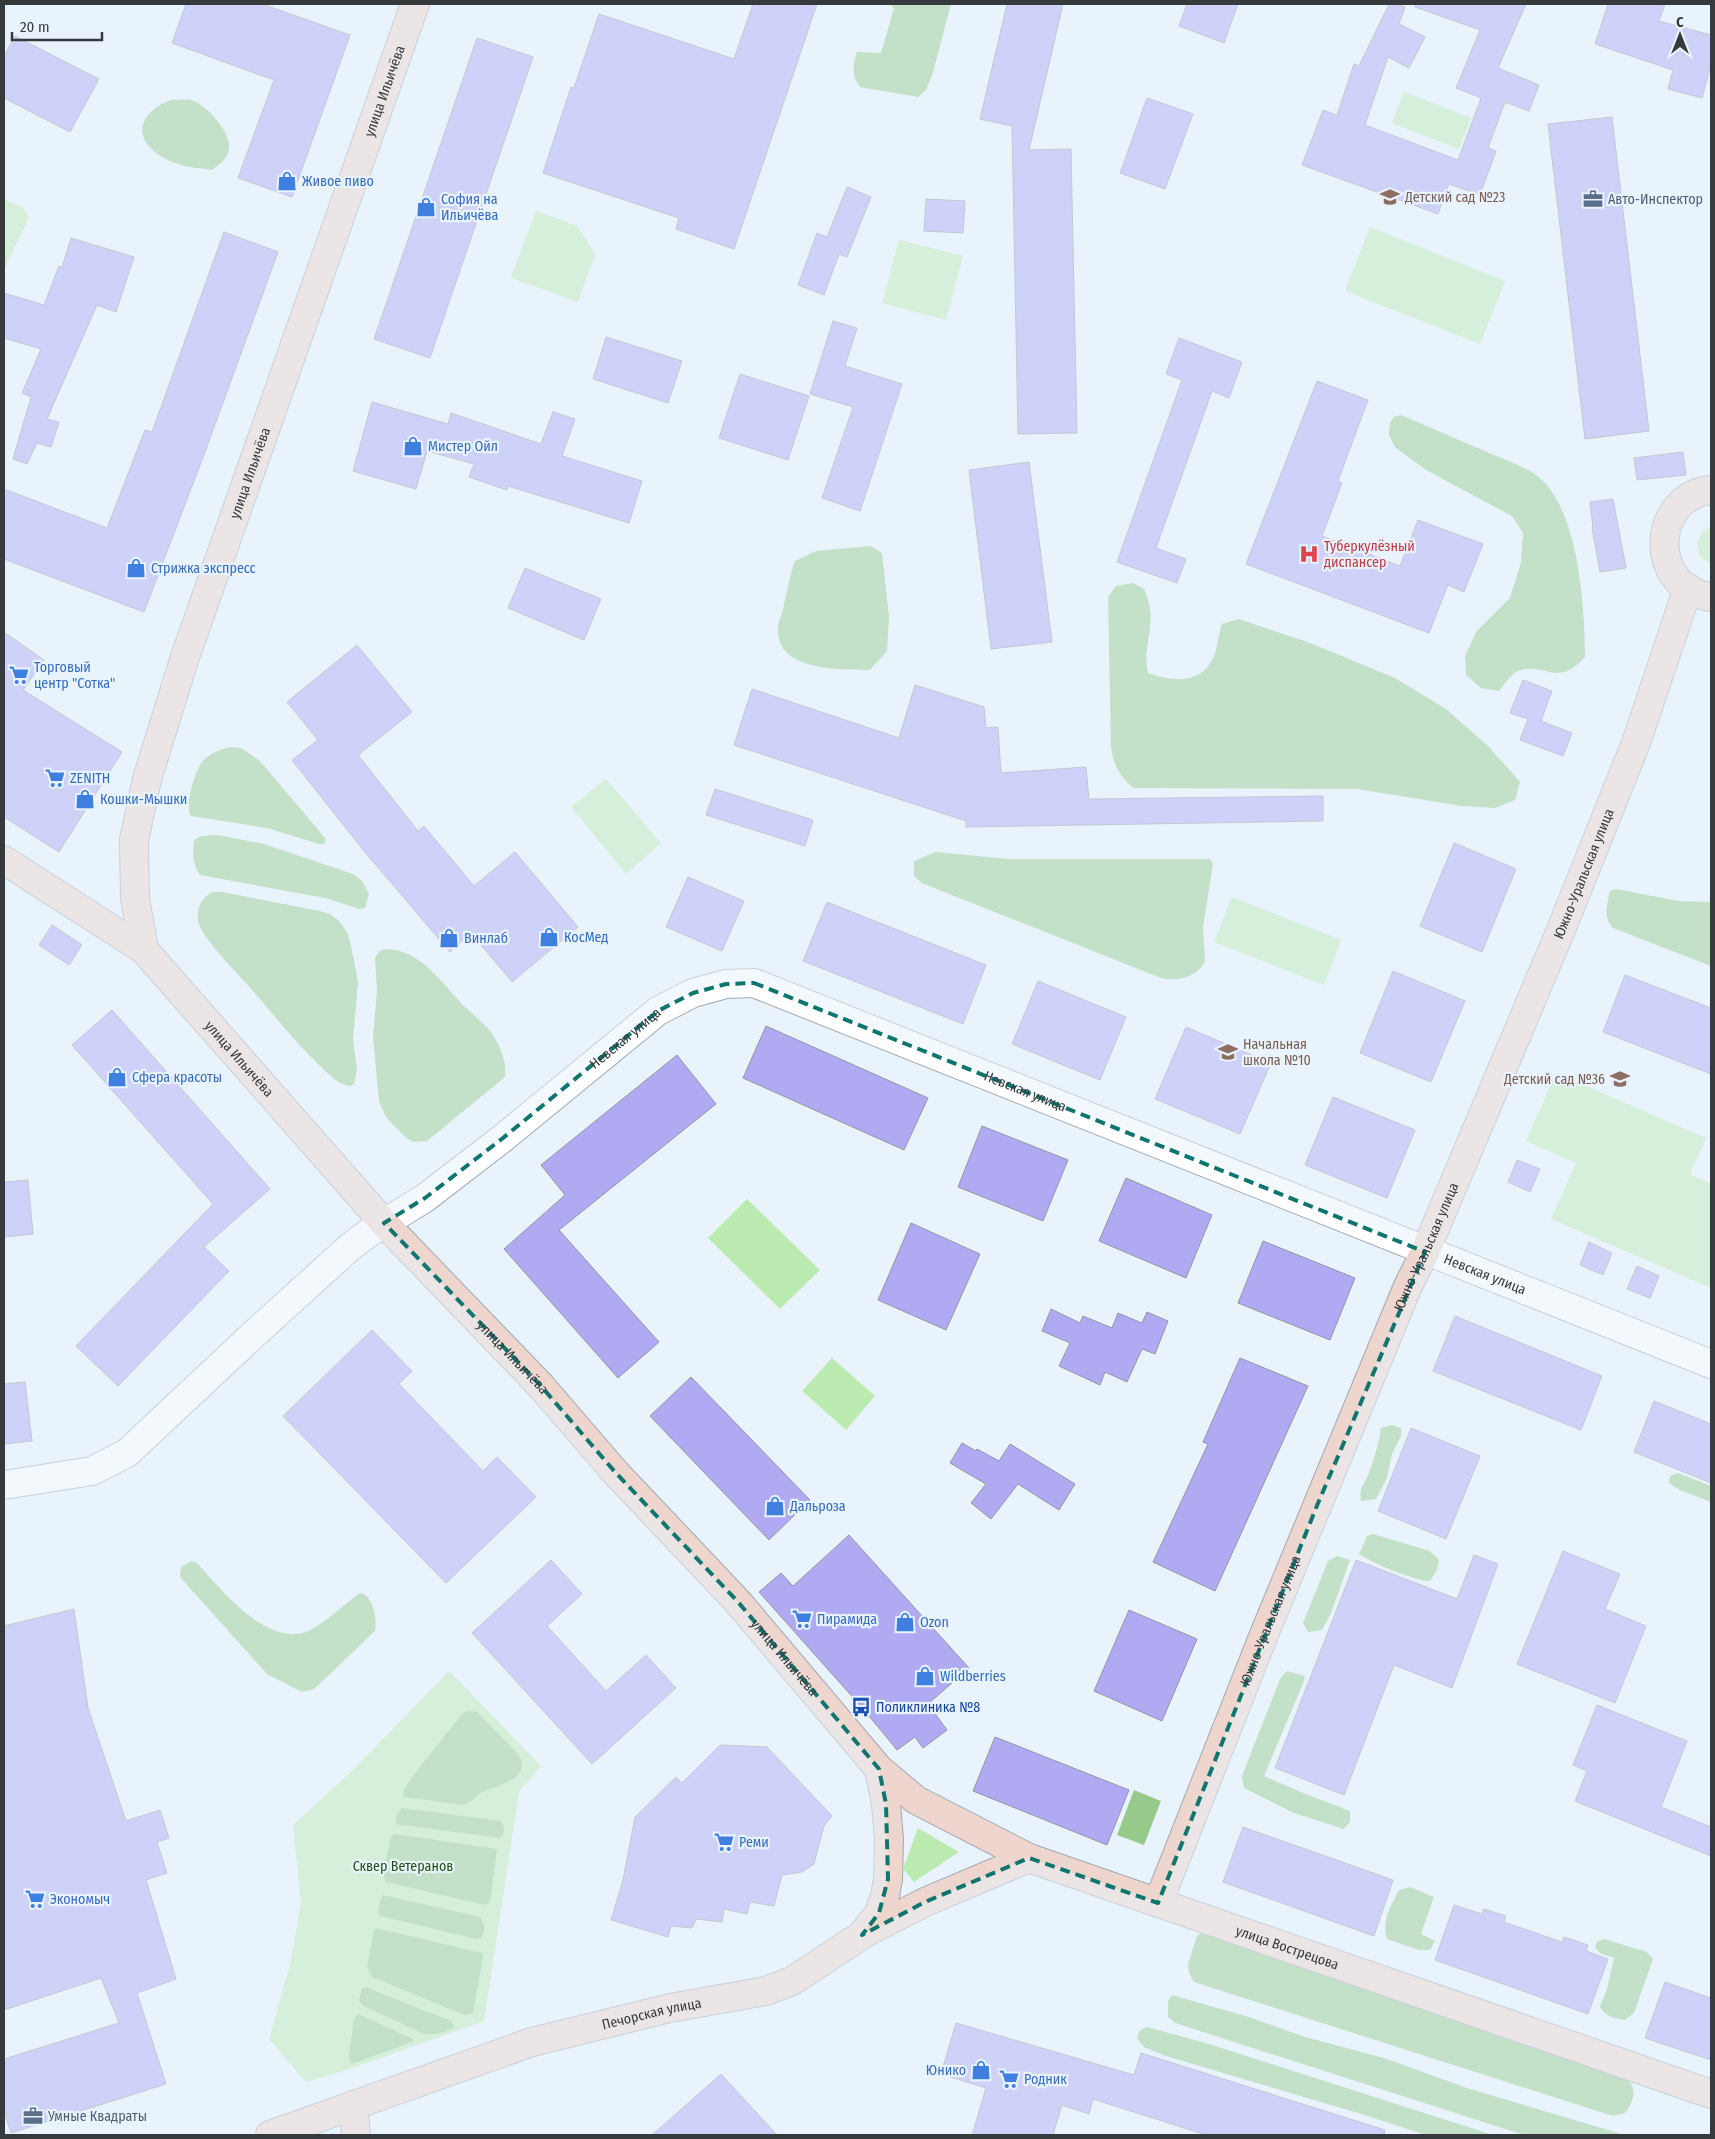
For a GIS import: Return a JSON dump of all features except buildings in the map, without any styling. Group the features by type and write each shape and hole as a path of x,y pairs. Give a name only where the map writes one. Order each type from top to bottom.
{"street":[{"name":"улица Ильичёва","path":"144,950 135,898 134,840 146,780 185,657 414,4"},
{"path":"1700,592 1680,582 1667,562 1664,548 1665,535 1668,522 1674,511 1683,502 1693,495 1711,490"},
{"name":"Южно-Уральская улица","path":"1158,1903 1316,1508 1370,1383 1408,1286 1426,1252 1561,930 1636,743 1700,592"},
{"name":"улица Ильичёва","path":"4,860 144,950 384,1223 541,1386 615,1472 738,1602 879,1769"},
{"name":"Невская улица","path":"4,1485 92,1471 127,1453 350,1247 425,1198 503,1138 658,1011 693,993 726,984 754,983 1711,1364"},
{"name":"улица Вострецова","path":"879,1769 916,1800 1029,1858 1711,2094"},
{"name":"Печорская улица","path":"270,2135 532,2042 670,2008 766,1991 792,1981 862,1935 879,1913 885,1896 888,1878 889,1839 886,1804 879,1769"},
{"path":"862,1935 926,1902 1029,1858"},
{"path":"352,2105 356,2135"}],"highlighted area":[{"path":"754,983 1425,1252 1316,1508 1158,1903 1029,1858 925,1902 862,1935 879,1913 888,1879 886,1804 879,1769 738,1602 615,1472 541,1386 384,1223 425,1198 503,1138 658,1011 693,993 726,984"}],"green space":[{"path":"890,4 951,4 933,72 926,90 918,97 860,87 855,78 854,66 857,52 881,53 894,8"},
{"path":"1404,92 1471,118 1459,149 1392,123"},
{"path":"171,100 191,100 197,103 217,120 222,128 229,142 229,149 225,158 212,170 185,166 167,160 147,144 143,135 143,126 147,116 156,108"},
{"path":"4,199 23,208 29,218 4,269"},
{"path":"536,211 578,226 595,255 578,302 511,278"},
{"path":"1370,227 1505,281 1480,344 1345,291"},
{"path":"899,240 963,256 946,320 882,303"},
{"path":"1401,415 1525,468 1543,481 1555,497 1565,517 1578,564 1584,614 1585,657 1575,666 1558,673 1536,669 1518,671 1510,677 1499,691 1481,688 1466,675 1465,656 1476,632 1510,598 1521,562 1523,533 1512,516 1426,470 1395,447 1389,435 1390,423 1394,417"},
{"path":"1711,527 1711,564 1700,557 1697,543 1704,530"},
{"path":"871,546 882,553 889,617 887,651 870,670 827,668 812,665 798,660 787,653 780,642 778,625 795,561 816,551"},
{"path":"1133,583 1144,589 1150,612 1146,662 1148,673 1172,679 1196,676 1212,661 1222,624 1239,619 1310,643 1395,678 1446,709 1488,746 1520,782 1515,800 1495,808 1462,806 1357,789 1134,788 1118,770 1111,747 1108,597 1116,586"},
{"path":"231,747 241,748 259,760 326,839 324,844 267,828 191,816 189,811 190,795 202,762 218,751"},
{"path":"606,779 661,843 626,874 571,807"},
{"path":"218,835 264,844 353,874 362,881 369,894 365,908 360,909 325,898 200,875 194,863 194,840 201,836"},
{"path":"936,852 1007,859 1210,859 1213,864 1203,927 1205,962 1192,975 1180,979 1161,978 922,883 914,876 914,861"},
{"path":"1616,889 1678,901 1711,902 1711,966 1613,928 1608,920 1607,906 1610,891"},
{"path":"213,892 222,892 320,911 330,914 340,922 348,934 358,983 353,1039 357,1069 354,1084 350,1086 339,1082 321,1067 209,941 198,922 198,911 205,898"},
{"path":"1232,897 1341,940 1324,985 1214,942"},
{"path":"385,949 409,955 430,969 491,1033 503,1056 505,1077 427,1141 414,1142 406,1138 386,1117 379,1101 373,1037 377,991 375,958 380,951"},
{"path":"1556,1073 1706,1138 1690,1174 1711,1184 1711,1288 1551,1219 1576,1163 1526,1141"},
{"path":"747,1199 820,1270 780,1309 708,1238"},
{"path":"832,1358 875,1396 846,1430 802,1391"},
{"path":"1392,1425 1401,1428 1401,1436 1392,1454 1387,1478 1376,1499 1361,1501 1361,1489 1374,1457 1381,1428"},
{"path":"1678,1473 1711,1486 1711,1502 1680,1490 1669,1483 1670,1476"},
{"path":"1373,1534 1430,1551 1439,1560 1437,1570 1430,1581 1394,1571 1359,1554 1367,1536"},
{"path":"1337,1556 1350,1560 1331,1613 1322,1630 1308,1632 1303,1623 1328,1561"},
{"path":"192,1561 197,1563 218,1587 245,1612 275,1631 291,1634 311,1630 360,1593 369,1599 374,1609 375,1631 314,1689 302,1692 267,1674 180,1577 181,1567"},
{"name":"Сквер Ветеранов","path":"449,1671 541,1766 519,1792 484,2021 353,2068 306,2082 269,2039 290,1965 301,1903 293,1825 353,1770"},
{"path":"1287,1671 1305,1676 1304,1681 1264,1776 1350,1811 1350,1822 1344,1829 1294,1813 1244,1788 1242,1776 1280,1679"},
{"path":"468,1711 477,1712 519,1755 522,1763 521,1770 517,1776 481,1793 464,1805 404,1797 403,1792 412,1777 463,1713"},
{"path":"1134,1790 1161,1801 1144,1845 1117,1835"},
{"path":"402,1808 501,1821 504,1832 500,1838 396,1824 396,1816"},
{"path":"918,1828 959,1852 914,1882 903,1869"},
{"path":"395,1834 497,1849 490,1902 485,1905 386,1882 383,1874 391,1836"},
{"path":"1410,1887 1434,1897 1421,1934 1435,1941 1430,1950 1419,1950 1387,1939 1385,1933 1386,1920 1399,1890"},
{"path":"382,1895 480,1917 484,1925 484,1933 481,1938 476,1939 381,1916 378,1912"},
{"path":"376,1928 482,1953 483,1957 473,2013 465,2015 372,1977 367,1967"},
{"path":"1203,1932 1623,2076 1631,2084 1633,2098 1625,2113 1613,2116 1194,1982 1189,1973 1188,1964 1197,1936"},
{"path":"1604,1939 1647,1952 1653,1959 1634,2013 1625,2020 1607,2015 1600,2006 1607,1989 1614,1958 1600,1953 1595,1947 1597,1942"},
{"path":"365,1987 451,2021 454,2026 440,2033 424,2034 362,2005 359,2000 362,1988"},
{"path":"1172,1995 1249,2017 1305,2037 1384,2058 1467,2088 1625,2135 1524,2135 1175,2023 1168,2017 1168,2002"},
{"path":"358,2014 415,2041 351,2064 349,2057 354,2019"},
{"path":"1147,2027 1209,2044 1493,2135 1426,2135 1166,2056 1144,2047 1137,2038 1140,2030"}],"place":[{"name":"Живое пиво","path":"287,181"},
{"name":"Детский сад №23","path":"1390,197"},
{"name":"Авто-Инспектор","path":"1593,199"},
{"name":"София на Ильичёва","path":"426,207"},
{"name":"Мистер Ойл","path":"413,446"},
{"name":"Туберкулёзный диспансер","path":"1309,554"},
{"name":"Стрижка экспресс","path":"136,568"},
{"name":"Торговый центр \"Сотка\"","path":"19,675"},
{"name":"ZENITH","path":"55,778"},
{"name":"Кошки-Мышки","path":"85,799"},
{"name":"КосМед","path":"549,937"},
{"name":"Винлаб","path":"449,938"},
{"name":"Начальная школа №10","path":"1228,1052"},
{"name":"Сфера красоты","path":"117,1077"},
{"name":"Детский сад №36","path":"1620,1079"},
{"name":"Дальроза","path":"775,1506"},
{"name":"Пирамида","path":"802,1619"},
{"name":"Ozon","path":"905,1622"},
{"name":"Wildberries","path":"925,1676"},
{"name":"Поликлиника №8","path":"861,1707"},
{"name":"Реми","path":"724,1842"},
{"name":"Экономыч","path":"35,1899"},
{"name":"Юнико","path":"981,2070"},
{"name":"Родник","path":"1009,2079"},
{"name":"Умные Квадраты","path":"33,2116"}]}
